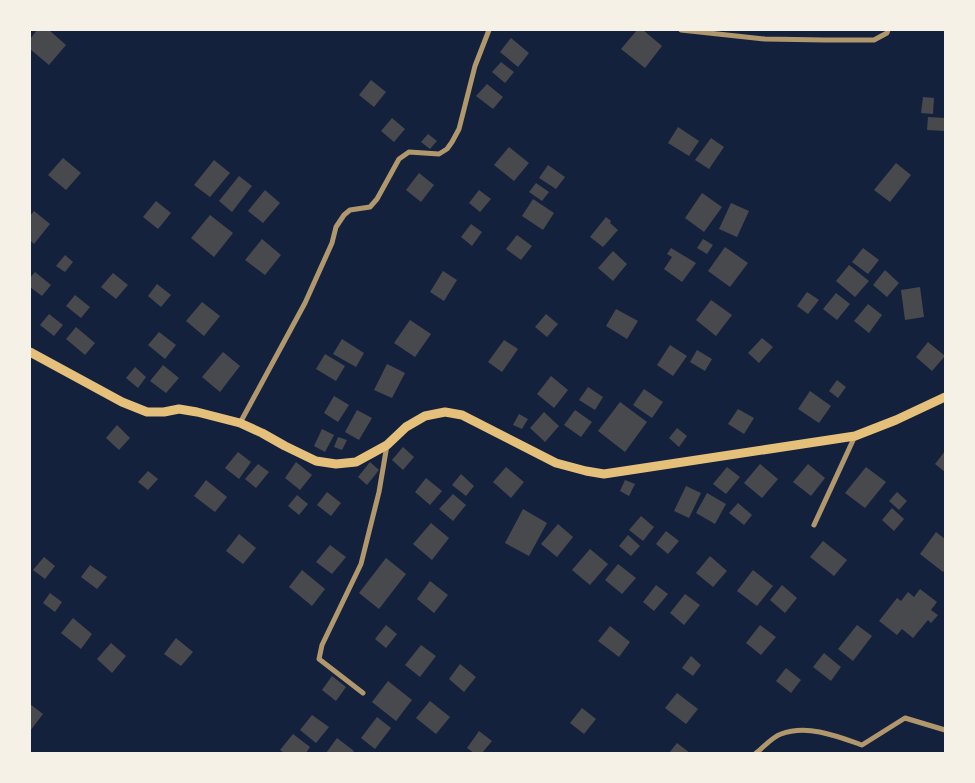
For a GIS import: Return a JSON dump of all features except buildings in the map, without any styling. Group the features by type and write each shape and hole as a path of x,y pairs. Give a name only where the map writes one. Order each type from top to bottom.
{"main road":[{"path":"30,352 122,402 147,412 164,412 179,409 240,423 316,461 336,464 356,462 387,445 406,428 425,416 445,412 462,415 556,463 604,474 855,436 896,420 945,397"}],"street":[{"path":"240,423 305,303 332,243 336,227 344,215 350,210 370,206 377,199 399,159 409,152 439,154 447,149 452,142 459,129 476,66 489,30"},
{"path":"681,30 765,39 874,40 888,30"},
{"path":"814,526 855,436"},
{"path":"363,693 319,659 322,645 361,564 380,492 387,445"},
{"path":"756,753 780,734 802,730 836,736 862,744 905,718 945,730"}]}
